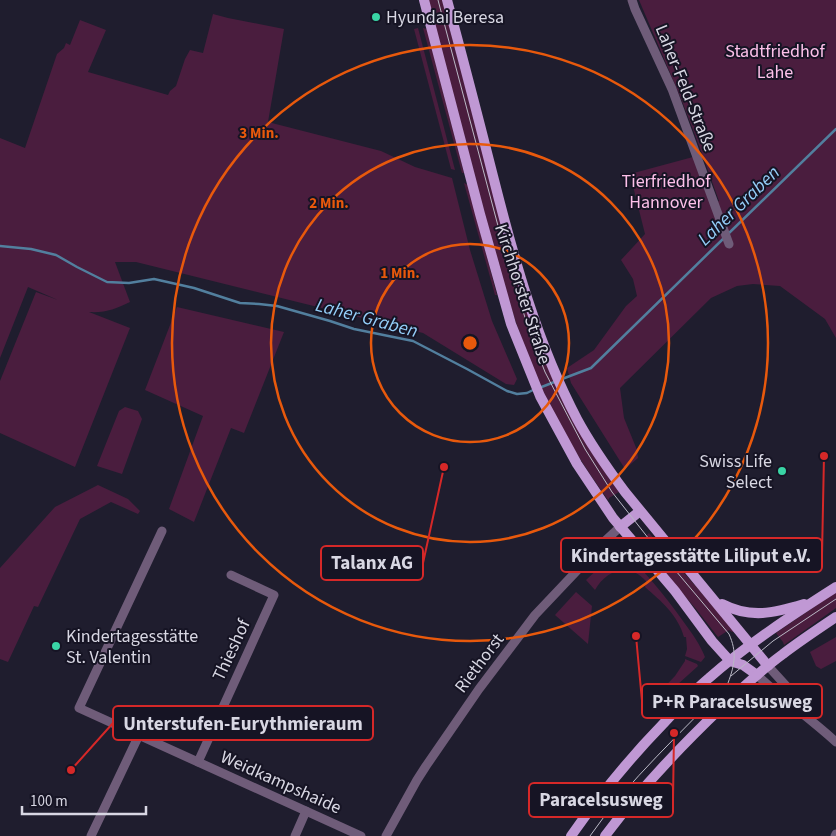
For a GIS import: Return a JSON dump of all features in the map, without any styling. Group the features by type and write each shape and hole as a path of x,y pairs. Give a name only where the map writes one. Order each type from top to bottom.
{"main road":[{"name":"Kirchhorster Straße","path":"424,0 480,214 509,315 540,396 577,464 620,527 675,591 712,641 730,661 743,665 757,675"},
{"name":"Kirchhorster Straße","path":"448,0 503,214 531,312 562,388 578,420 606,465 640,511 768,666"},
{"path":"620,527 640,511"},
{"path":"572,836 589,810 616,776 680,705 709,678 751,644 836,587"},
{"path":"716,601 732,610 760,614 774,613 814,601"},
{"path":"604,836 637,794 689,738 757,675 783,654 836,617"}],"street":[{"name":"Laher-Feld-Straße","path":"632,0 672,89 729,244"},
{"name":"Riethorst","path":"386,836 430,759 479,689 535,615 620,527"},
{"name":"Weidkampshaide","path":"162,531 79,708 361,836"},
{"name":"Thieshof","path":"198,762 274,595 230,575"},
{"path":"768,666 799,700 817,724"},
{"path":"757,675 836,742"},
{"path":"91,836 139,736"},
{"path":"295,836 306,812"}],"green space":[{"path":"428,0 442,0 523,300 606,474 619,492 608,500 556,418 522,340 492,241"},
{"path":"639,0 836,0 836,338 825,319 780,286 753,284 737,286 711,298 620,388 624,418 637,450 638,458 625,469 571,383 567,368 594,350 626,306 637,296 633,279 621,260 645,234 630,174 693,157 710,203 719,201 682,101"},
{"path":"213,14 284,29 268,122 381,151 415,167 452,178 470,250 492,321 517,379 514,385 506,384 423,333 136,262 115,262 130,302 110,310 89,312 130,328 75,467 0,433 0,381 36,292 58,300 28,287 0,358 0,138 25,148 57,54 64,48 66,43 70,45 80,20 106,30 88,72 168,95 176,86 190,50 203,53"},
{"path":"418,28 455,170 451,169 414,29"},
{"path":"423,28 427,29 464,173 462,173"},
{"path":"464,183 468,185 497,295 495,295"},
{"path":"177,307 284,332 244,433 231,428 194,522 169,509 203,416 145,390"},
{"path":"125,407 138,411 142,419 122,474 97,466 119,411"},
{"path":"98,485 128,499 140,511 138,514 111,502 80,519 38,607 34,606 8,662 0,659 0,568 55,507"},
{"path":"649,533 735,631 729,630 718,637 638,542"},
{"path":"621,547 661,592 692,634 705,657 701,662 685,656 687,649 686,637 684,637 678,622 668,609 645,587 646,581 639,575 625,570 611,573 605,577 595,590 586,580"},
{"path":"576,592 592,606 588,644 555,615"},
{"path":"836,592 836,608 784,645 776,633"},
{"path":"836,637 836,661 821,669 816,666 810,652"},
{"path":"685,659 698,666 657,703 653,699 675,676"}],"waterway":[{"name":"Laher Graben","path":"728,234 836,129"},
{"name":"Laher Graben","path":"562,379 591,368 724,238"},
{"name":"Laher Graben","path":"0,246 31,249 56,255 107,282 129,283 154,279 194,288 240,303 277,306 354,329 413,341 507,391 517,394 533,390"},
{"name":"Laher Graben","path":"539,388 557,381"}],"tram line":[{"path":"438,0 510,271 545,372 585,449 612,492 729,634 734,652 734,664 728,683 639,776 605,815 590,836"},
{"path":"731,676 773,641 836,599"}],"place":[{"name":"Hyundai Beresa","path":"376,17"},
{"name":"Kindertagesstätte Liliput e.V.","path":"824,456"},
{"name":"Talanx AG","path":"444,467"},
{"name":"Swiss Life Select","path":"782,471"},
{"name":"P+R Paracelsusweg","path":"636,636"},
{"name":"Kindertagesstätte St. Valentin","path":"56,646"},
{"name":"Paracelsusweg","path":"674,733"},
{"name":"Unterstufen-Eurythmieraum","path":"71,770"}],"park label":[{"name":"Stadtfriedhof Lahe","path":"775,61"},
{"name":"Tierfriedhof Hannover","path":"666,191"}]}
